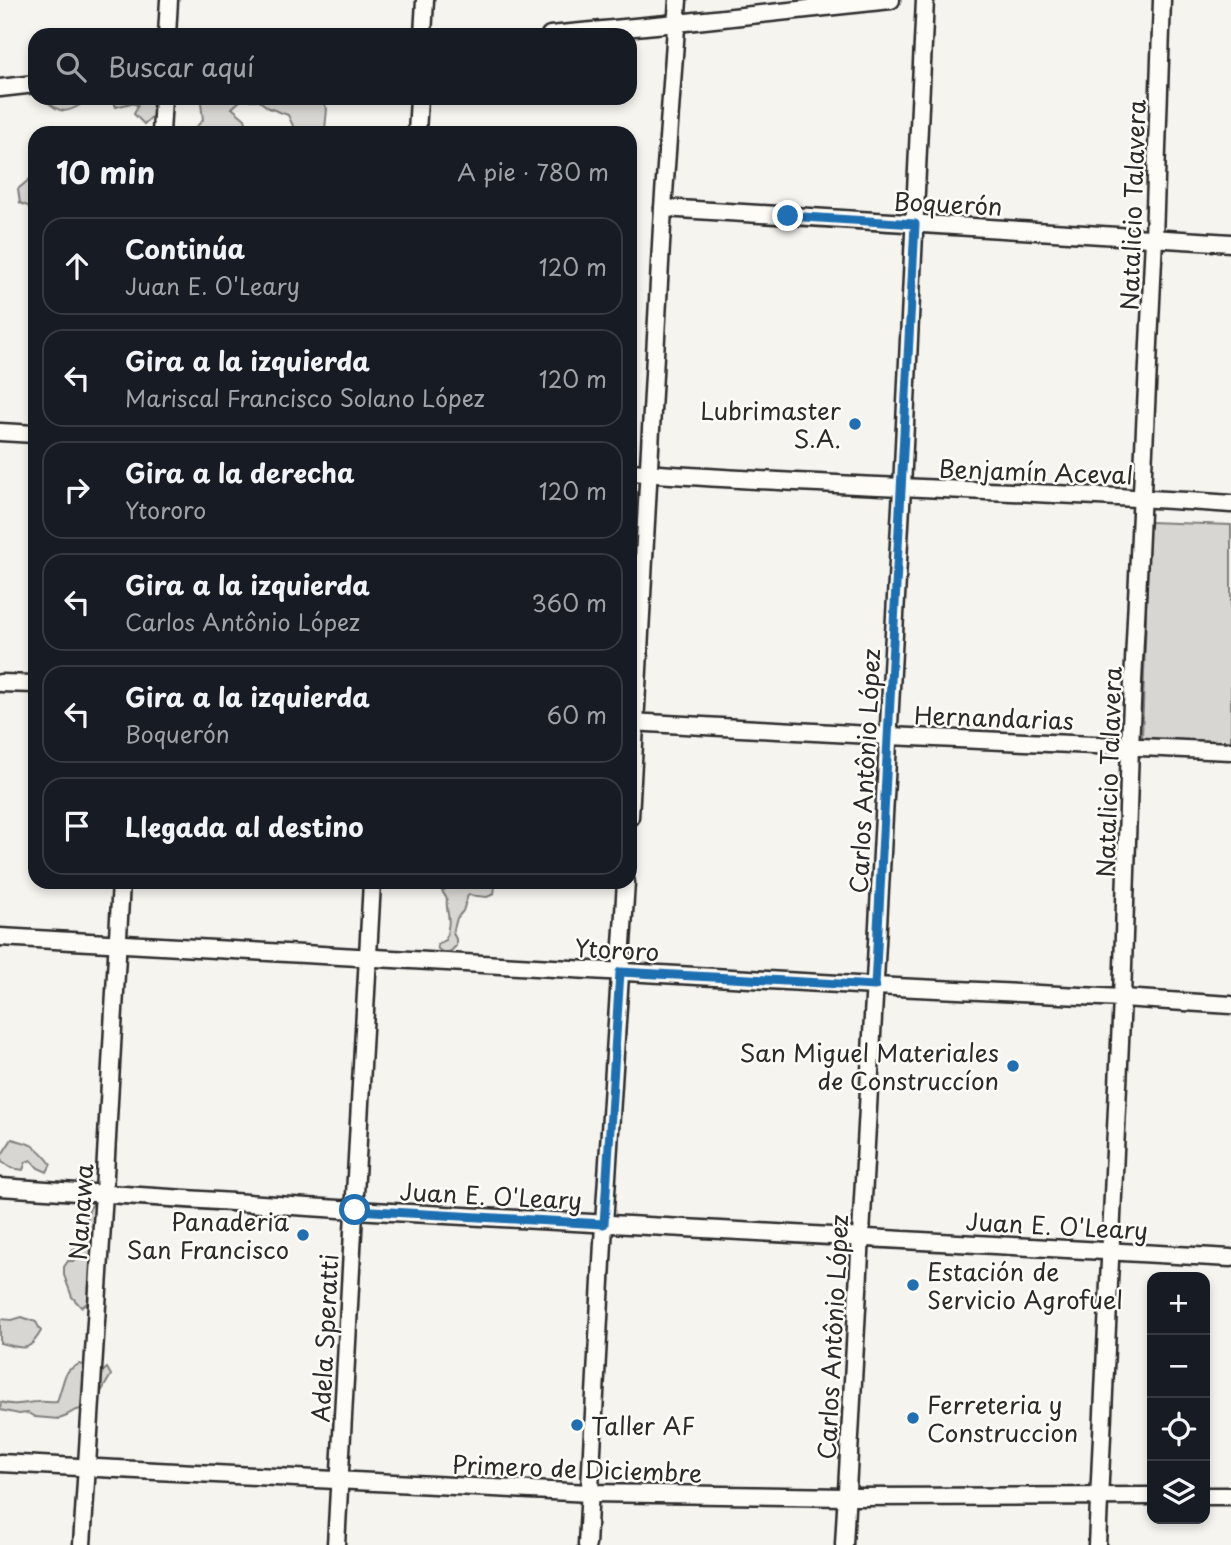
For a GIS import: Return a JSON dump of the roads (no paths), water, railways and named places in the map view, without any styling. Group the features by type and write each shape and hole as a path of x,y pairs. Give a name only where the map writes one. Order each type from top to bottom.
{"street":[{"path":"167,28 169,0"},
{"path":"423,28 425,0"},
{"path":"637,660 678,0"},
{"path":"624,28 891,0"},
{"name":"Carlos Antônio López","path":"844,1545 889,736 925,0"},
{"name":"Natalicio Talavera","path":"1097,1545 1162,0"},
{"path":"0,88 28,85"},
{"path":"161,126 163,105"},
{"path":"417,126 419,105"},
{"name":"Boquerón","path":"663,208 1231,243"},
{"path":"0,432 28,434"},
{"name":"Benjamín Aceval","path":"637,473 1231,504"},
{"path":"0,683 28,684"},
{"name":"Hernandarias","path":"637,722 1231,751"},
{"name":"Nanawa","path":"82,1545 121,889"},
{"name":"Adela Speratti","path":"336,1545 372,889"},
{"path":"587,1545 626,889"},
{"name":"Ytororo","path":"0,937 1231,1005"},
{"name":"Juan E. O'Leary","path":"0,1187 355,1210 1231,1258"},
{"name":"Primero de Diciembre","path":"0,1463 590,1493 846,1497 1147,1496"},
{"path":"1210,1496 1231,1496"}],"place":[{"name":"Lubrimaster S.A.","path":"855,424"},
{"name":"San Miguel Materiales de Construccíon","path":"1013,1066"},
{"name":"Panaderia San Francisco","path":"303,1235"},
{"name":"Estación de Servicio Agrofuel","path":"913,1285"},
{"name":"Ferreteria y Construccion","path":"913,1418"},
{"name":"Taller AF","path":"577,1425"}]}
